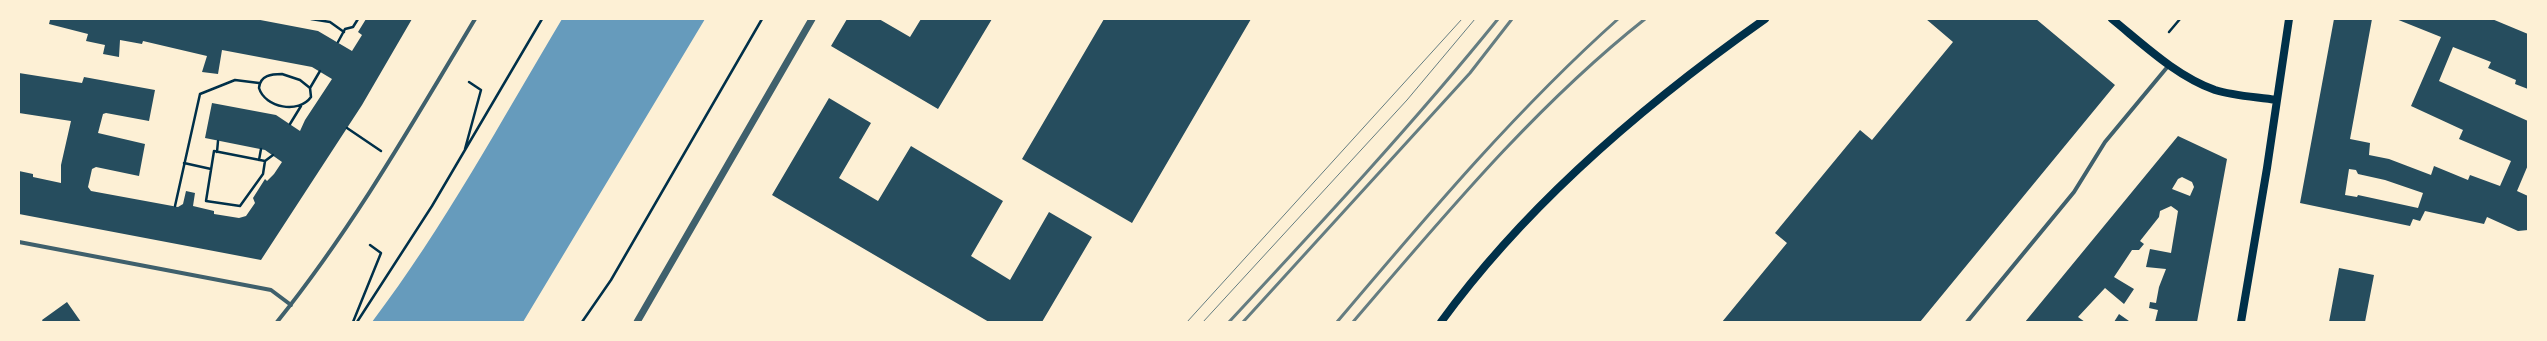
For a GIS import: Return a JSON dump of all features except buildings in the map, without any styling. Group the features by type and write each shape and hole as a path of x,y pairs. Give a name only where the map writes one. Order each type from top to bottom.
{"main road":[{"path":"1441,322 1499,250 1561,187 1629,125 1702,65 1765,19"},
{"path":"2112,19 2170,65 2192,79 2216,90 2276,100"},
{"path":"2241,322 2267,168 2289,19"}],"street":[{"path":"277,322 344,234 393,158 475,19"},
{"path":"637,322 812,19"},
{"path":"1967,322 2074,192 2105,142 2170,65"},
{"path":"19,242 271,290 291,305"}],"path":[{"path":"311,19 330,22 344,32"},
{"path":"338,42 344,32 353,27 358,19"},
{"path":"357,322 464,154 542,19"},
{"path":"582,322 611,280 762,19"},
{"path":"2169,32 2180,19"},
{"path":"290,124 301,105 311,97 310,88 320,72"},
{"path":"260,83 268,75 282,74 300,80 310,88"},
{"path":"175,206 200,94 235,80 260,83"},
{"path":"464,154 481,90 469,82"},
{"path":"260,83 261,92 270,102 284,106 301,105"},
{"path":"347,128 393,158"},
{"path":"217,152 218,141"},
{"path":"259,160 261,149"},
{"path":"266,161 214,151 206,201 240,206 263,174 266,161 273,155"},
{"path":"184,163 211,169"},
{"path":"353,322 381,253 370,245"}],"water":[{"path":"562,19 705,19 523,322 372,322 448,211"}],"tram line":[{"path":"1187,322 1462,19"},
{"path":"1203,322 1407,100 1475,19"}],"railway":[{"path":"1229,322 1400,135 1498,19"},
{"path":"1243,322 1470,73 1512,19"},
{"path":"1337,322 1438,204 1507,128 1543,90 1618,19"},
{"path":"1353,322 1456,202 1528,125 1566,88 1645,19"}]}
